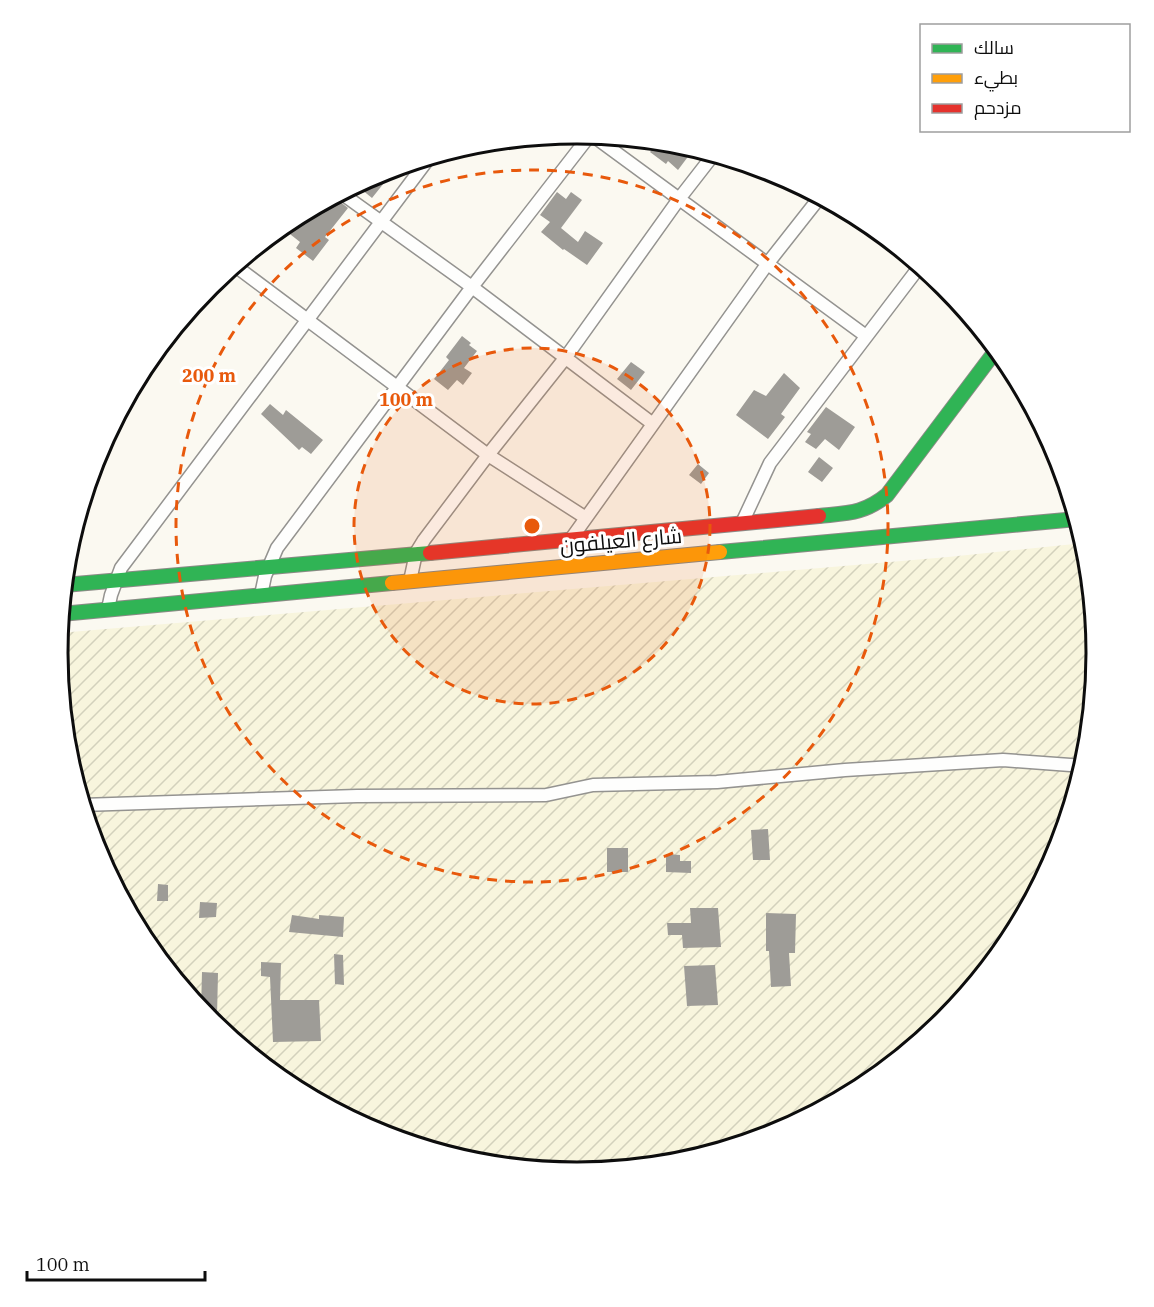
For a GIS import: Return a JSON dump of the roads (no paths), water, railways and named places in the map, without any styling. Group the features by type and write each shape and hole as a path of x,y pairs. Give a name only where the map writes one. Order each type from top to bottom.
{"main road":[{"path":"72,584 269,568 859,512 876,504 887,495 991,357"},
{"name":"شارع العيلفون","path":"70,613 1068,520"}],"street":[{"path":"261,595 277,548 472,287 584,144"},
{"path":"605,145 866,336"},
{"path":"410,581 416,553 424,540 488,454 566,357 709,161"},
{"path":"108,609 121,568 421,168"},
{"path":"349,199 472,287 653,424"},
{"path":"572,538 768,263 815,203"},
{"path":"241,270 488,454 586,518"},
{"path":"742,523 770,463 915,272"},
{"path":"91,804 357,796 546,795 594,785 717,782 845,770 1003,760 1074,765"}]}
